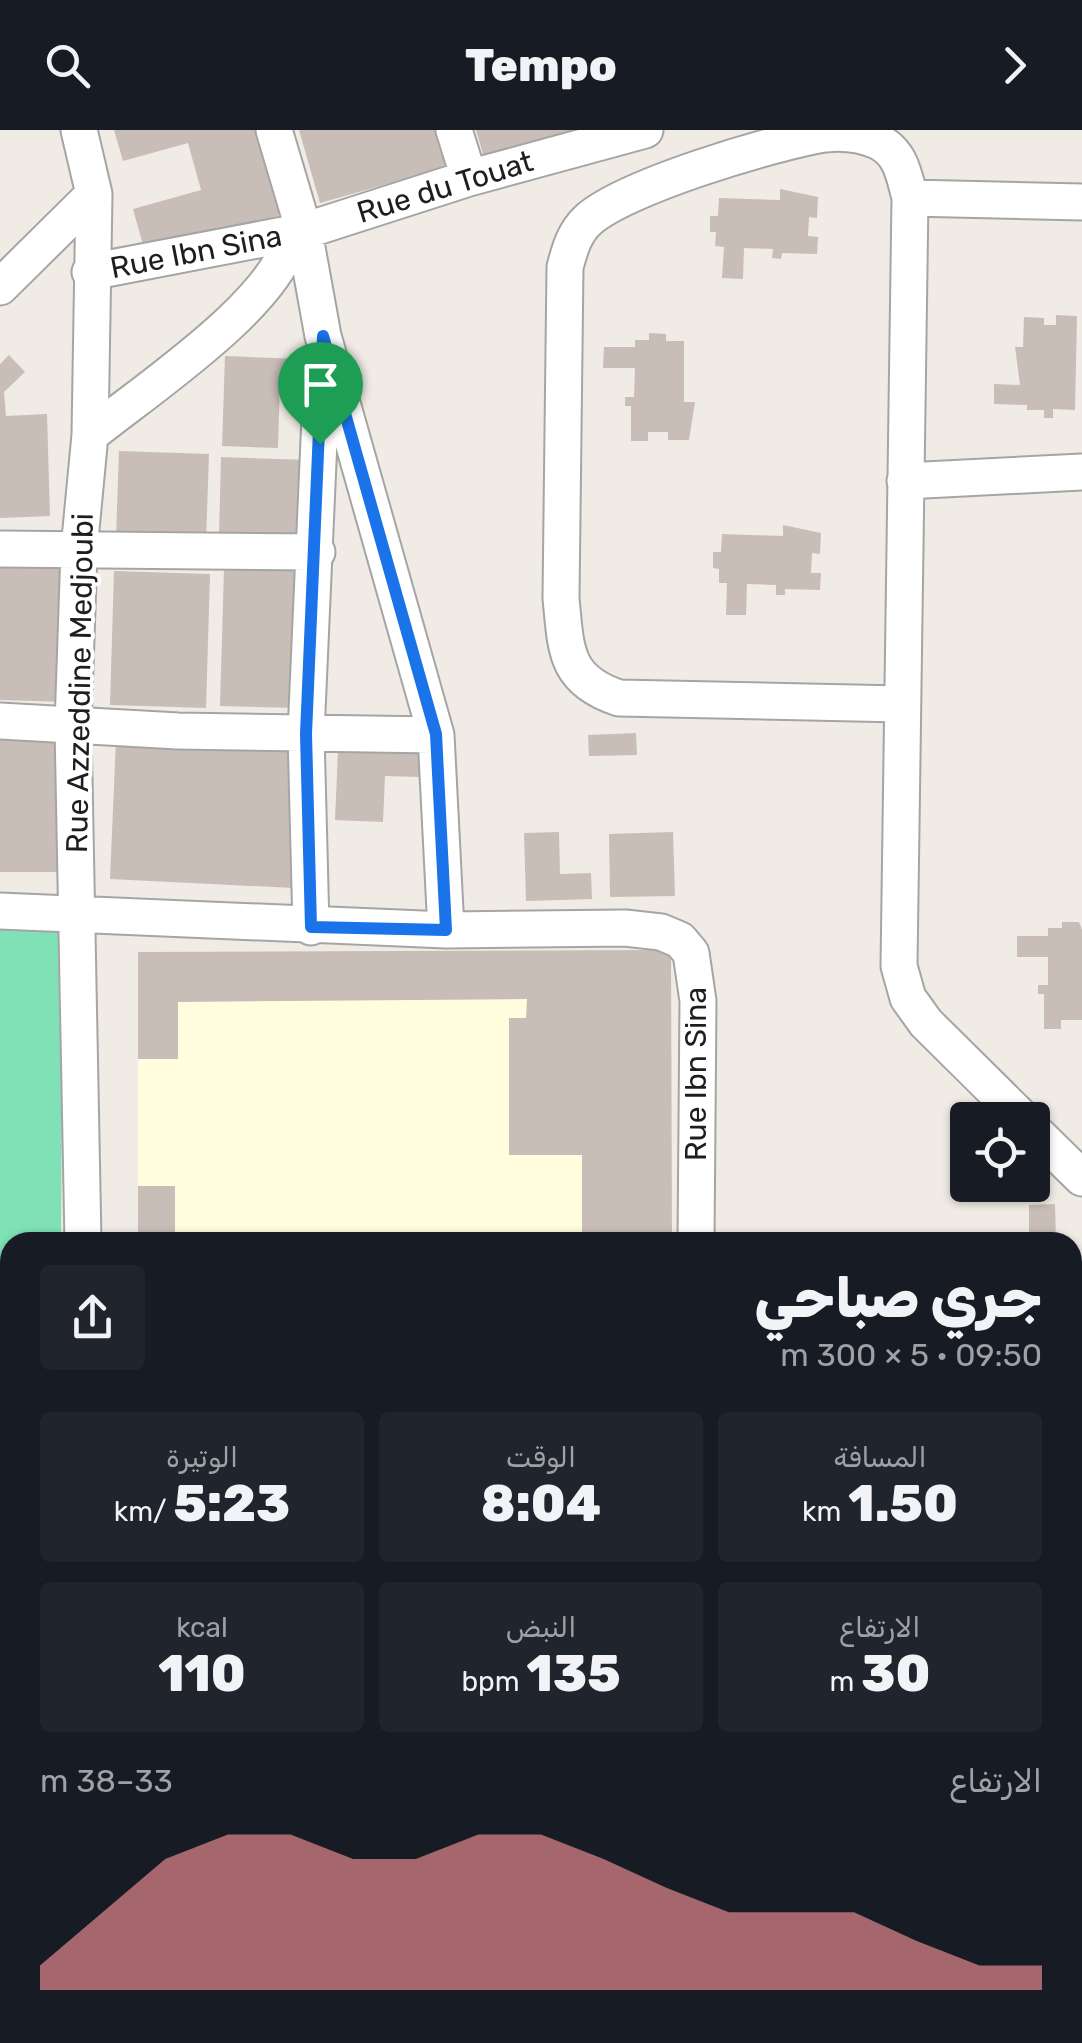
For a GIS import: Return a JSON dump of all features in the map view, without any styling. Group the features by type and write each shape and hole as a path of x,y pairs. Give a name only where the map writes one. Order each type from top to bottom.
{"street":[{"name":"Rue Azzeddine Medjoubi","path":"79,130 94,194 90,434 79,550 73,726 83,1232"},
{"path":"90,434 233,320 286,260 298,233 274,130"},
{"path":"454,130 469,178"},
{"name":"Rue du Touat","path":"298,233 469,178 639,131"},
{"path":"901,704 619,698 594,690 579,678 565,640 561,598 565,267 573,240 589,218 695,169 824,134 850,133 880,142 900,158 910,198 901,704 897,912 900,966 908,998 926,1023 1006,1102"},
{"path":"0,288 94,194"},
{"path":"910,198 1082,202"},
{"name":"Rue Ibn Sina","path":"90,272 298,233 323,336 436,734 446,930 625,928 661,932 680,940 691,952 698,1001 696,1232"},
{"path":"311,927 306,734 317,552 323,336"},
{"path":"905,481 1082,472"},
{"path":"0,549 317,552"},
{"path":"0,722 306,734 436,734"},
{"path":"0,911 446,930"},
{"path":"1050,1147 1082,1178"}],"shaded area":[{"path":"583,950 582,1232 138,1232 138,952"}],"green space":[{"path":"0,929 63,929 61,1232 0,1232"}],"building":[{"path":"114,130 260,130 284,214 145,252 133,209 201,190 188,143 123,161"},
{"path":"299,130 436,130 447,167 320,203"},
{"path":"476,130 587,130 485,161"},
{"path":"780,189 818,197 817,218 809,217 808,236 818,237 817,254 782,253 781,259 772,258 773,249 744,248 743,279 722,278 724,247 715,246 716,232 710,232 710,216 718,216 719,198 780,200"},
{"path":"1056,315 1077,316 1075,410 1053,409 1053,418 1044,418 1044,410 1027,410 1027,405 994,404 994,384 1020,385 1015,347 1023,347 1024,317 1044,318 1044,325 1056,325"},
{"path":"649,333 666,334 666,341 684,341 684,402 695,402 689,440 668,440 668,432 648,432 648,441 631,441 631,406 625,406 625,397 634,397 635,368 603,368 604,347 635,347 635,340 649,340"},
{"path":"9,355 25,372 4,392 6,416 47,414 50,516 0,518 0,364"},
{"path":"225,356 299,359 298,382 280,381 278,448 222,446"},
{"path":"119,451 209,454 206,541 116,538"},
{"path":"221,457 309,460 307,539 219,537"},
{"path":"783,525 821,533 820,554 812,553 811,573 821,573 820,590 785,589 785,595 776,595 776,585 747,584 746,615 726,615 727,583 719,583 719,569 713,568 713,552 721,552 722,534 783,536"},
{"path":"0,561 69,562 66,702 0,700"},
{"path":"224,568 302,571 297,708 220,706"},
{"path":"114,571 210,574 206,708 110,705"},
{"path":"0,732 62,732 62,872 0,872"},
{"path":"636,733 637,755 589,756 588,735"},
{"path":"116,739 301,748 294,888 110,879"},
{"path":"338,751 419,753 419,777 385,776 383,822 335,820"},
{"path":"559,832 560,874 591,873 592,899 526,901 524,833"},
{"path":"673,832 675,896 610,897 609,834"},
{"path":"1062,922 1079,922 1082,930 1082,1020 1061,1020 1061,1029 1044,1029 1044,994 1038,994 1038,985 1048,985 1048,957 1017,957 1017,936 1048,936 1048,928 1062,928"},
{"path":"671,950 672,1232 582,1232 582,1155 509,1155 509,1018 526,1018 527,999 178,1002 178,1059 138,1059 138,952"},
{"path":"138,1186 175,1186 175,1232 138,1232"},
{"path":"1055,1204 1056,1232 1029,1232 1029,1205"}],"route":[{"path":"323,336 436,734 446,930 311,927 306,734 320,444 323,336"}]}
